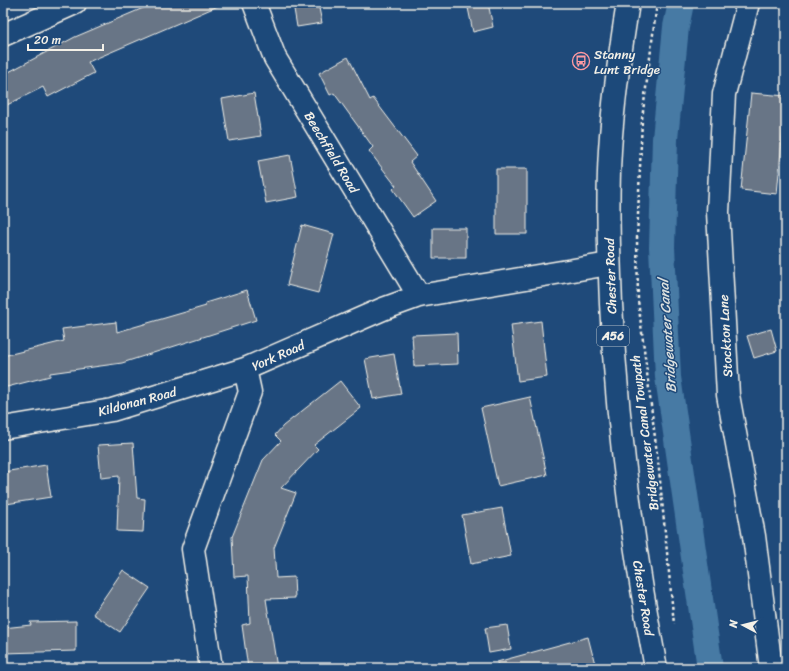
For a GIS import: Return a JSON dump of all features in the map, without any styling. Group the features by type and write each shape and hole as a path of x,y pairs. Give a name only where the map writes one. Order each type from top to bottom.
{"street":[{"path":"3,35 76,3"},
{"name":"Beechfield Road","path":"254,3 275,58 419,296"},
{"name":"Chester Road","path":"628,3 618,64 610,148 608,185 609,264 614,370 625,475 656,668"},
{"name":"Stockton Lane","path":"748,3 724,94 718,212 728,395 754,536 771,668"},
{"name":"York Road","path":"212,668 193,549 250,392 245,369 383,309 419,296 609,264"},
{"name":"Kildonan Road","path":"3,428 112,410 245,369"}],"path":[{"name":"Bridgewater Canal Towpath","path":"657,3 642,119 637,239 638,300 659,470 675,627"}],"building":[{"path":"155,3 225,3 88,62 94,73 48,97 43,87 3,107 3,75 75,37"},
{"path":"293,3 318,3 322,23 297,27"},
{"path":"467,3 488,3 493,27 473,32"},
{"path":"348,57 370,100 373,98 417,156 410,162 436,201 413,217 393,189 396,186 369,151 373,147 334,93 330,95 319,73"},
{"path":"254,93 261,136 229,141 222,99"},
{"path":"751,93 786,96 777,194 741,190"},
{"path":"290,155 298,197 266,203 258,161"},
{"path":"496,169 527,169 527,234 496,234"},
{"path":"302,225 334,234 318,293 287,285"},
{"path":"433,228 466,228 466,258 433,258"},
{"path":"247,290 256,320 122,363 50,373 50,376 3,388 3,356 64,341 62,329 116,322 117,332 206,306 205,303"},
{"path":"541,321 547,377 518,381 511,325"},
{"path":"771,329 777,351 754,358 747,336"},
{"path":"457,333 458,364 414,366 412,335"},
{"path":"394,354 401,394 373,399 365,359"},
{"path":"340,381 361,408 314,445 318,449 281,488 296,493 274,548 276,578 294,577 295,598 266,599 277,668 248,668 242,625 250,623 248,576 234,577 232,537 263,460 281,441 275,435 283,426"},
{"path":"530,397 547,475 498,486 481,408"},
{"path":"133,443 137,498 145,499 143,532 117,531 119,476 101,478 98,445"},
{"path":"46,465 51,497 6,504 3,472"},
{"path":"502,508 511,556 471,564 462,515"},
{"path":"123,570 150,588 120,632 93,614"},
{"path":"76,621 76,651 3,653 3,628 31,625 30,622"},
{"path":"507,625 511,649 489,653 485,628"},
{"path":"588,637 596,668 498,668 497,662"}],"waterway":[{"name":"Bridgewater Canal","path":"681,3 676,27 665,139 662,247 668,377 710,668"}],"place":[{"name":"Stanny Lunt Bridge","path":"581,61"}]}
